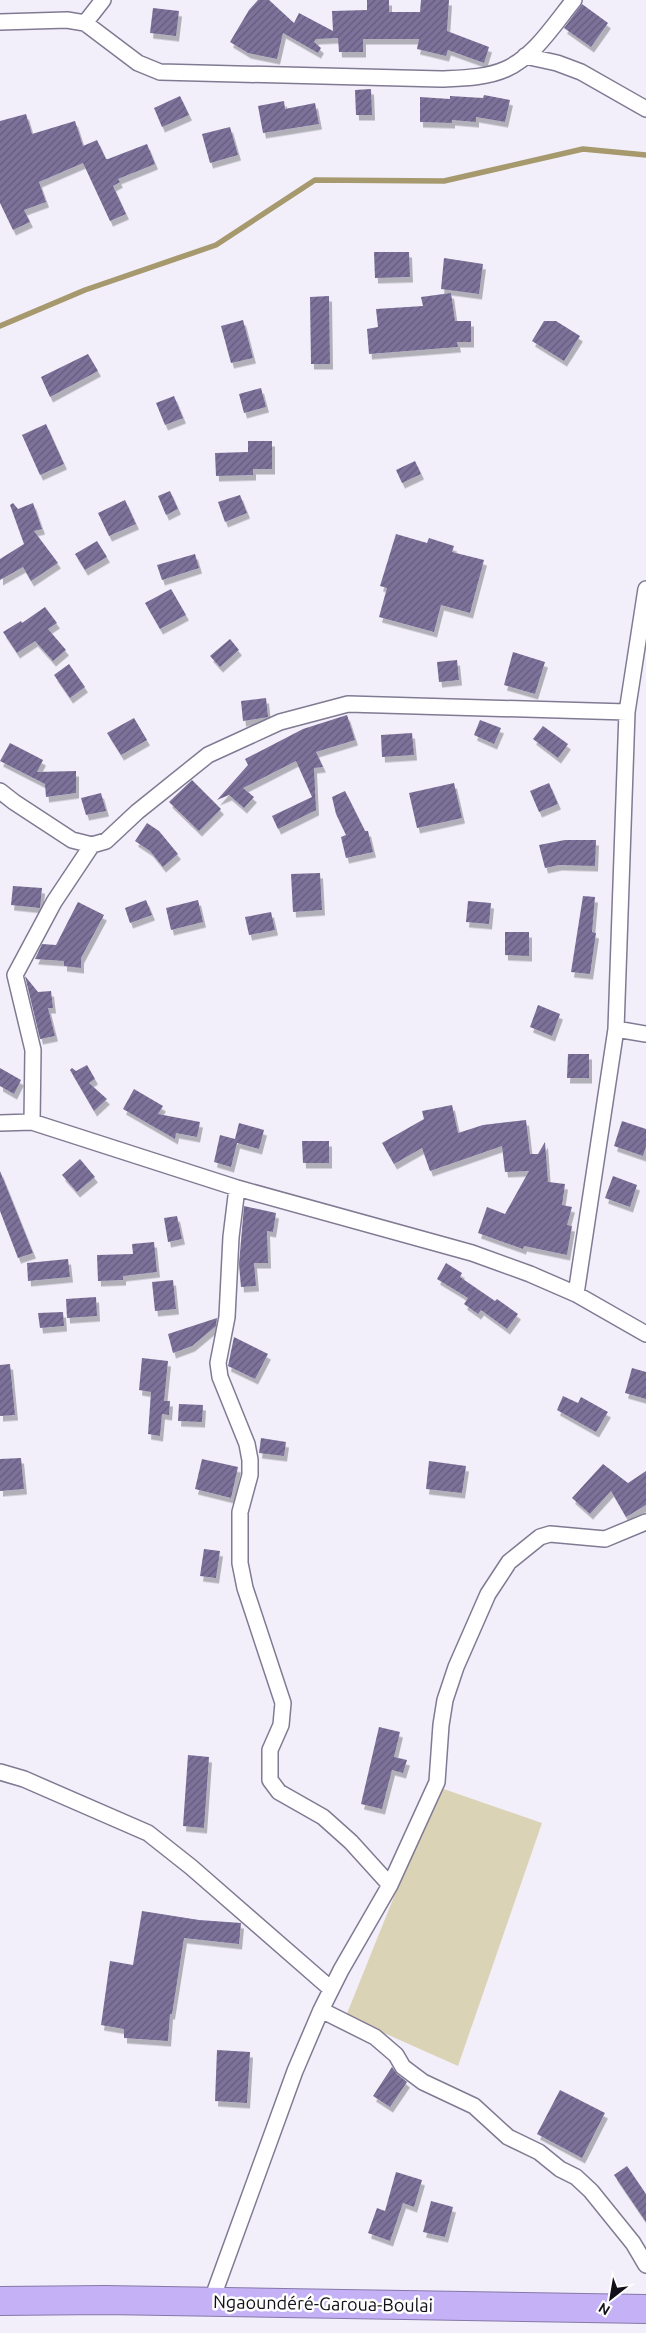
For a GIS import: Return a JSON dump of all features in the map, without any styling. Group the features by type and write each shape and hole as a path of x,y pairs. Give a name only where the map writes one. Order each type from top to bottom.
{"highway":[{"name":"Ngaoundéré-Garoua-Boulai","path":"0,2301 210,2302 646,2309"}],"street":[{"path":"85,23 103,0"},
{"path":"0,22 67,20 85,23 138,63 160,72 441,79 482,76 507,69 525,56 544,37 574,0"},
{"path":"525,56 557,63 581,72 646,108"},
{"path":"576,1294 616,1029 627,712 646,589"},
{"path":"0,791 72,840 92,845 106,841 137,812 208,755 280,722 348,704 627,712"},
{"path":"32,1122 33,1050 15,975 54,902 92,845"},
{"path":"616,1029 646,1034"},
{"path":"0,1123 32,1122 237,1188 472,1253 530,1274 576,1294 646,1334"},
{"path":"237,1188 231,1237 227,1317 218,1363 220,1377 247,1444 250,1460 250,1475 240,1512 240,1563 245,1588 283,1703 281,1725 270,1750 270,1780 279,1792 323,1817 351,1842 390,1885"},
{"path":"210,2302 295,2070 321,2010 390,1885 437,1782 442,1717 456,1668 488,1594 509,1562 540,1537 550,1534 606,1539 646,1522"},
{"path":"0,1772 24,1779 148,1833 191,1867 331,1989"},
{"path":"321,2010 375,2037 396,2055 403,2067 423,2082 474,2106 508,2137 539,2152 576,2178 591,2191 633,2243 646,2265"}],"shaded area":[{"path":"438,1787 542,1823 458,2066 346,2016"}],"building":[{"path":"258,0 269,0 294,23 299,13 333,31 332,11 367,10 367,0 389,0 389,12 420,12 421,0 449,0 447,31 489,47 484,63 448,50 446,56 417,49 419,39 363,39 363,52 339,52 338,38 316,39 314,42 321,48 318,53 283,33 277,59 248,53 230,42 249,10"},
{"path":"582,4 608,23 591,47 564,28"},
{"path":"153,8 179,11 176,36 150,33"},
{"path":"371,89 372,115 356,115 355,90"},
{"path":"484,95 510,100 505,122 476,117 476,122 452,120 452,123 420,122 420,97 450,99 450,96 483,98"},
{"path":"180,96 189,115 162,127 154,108"},
{"path":"284,101 285,109 315,103 319,124 263,133 258,106"},
{"path":"26,114 32,134 75,121 83,146 97,140 106,159 147,144 155,164 118,179 120,182 113,186 126,214 110,221 83,163 39,182 46,202 24,210 30,222 13,230 0,203 0,121"},
{"path":"230,127 238,155 210,163 202,134"},
{"path":"374,252 409,252 410,277 375,278"},
{"path":"444,258 483,264 479,294 441,289"},
{"path":"451,293 455,321 471,321 471,342 457,342 458,347 369,354 367,329 378,327 376,309 423,306 421,297"},
{"path":"329,296 330,364 311,364 310,297"},
{"path":"243,320 253,358 231,363 221,326"},
{"path":"544,321 556,321 580,336 564,361 532,341"},
{"path":"88,354 98,371 50,397 41,377"},
{"path":"261,388 266,407 244,413 239,394"},
{"path":"174,396 183,418 165,425 156,403"},
{"path":"46,424 64,464 40,475 22,435"},
{"path":"248,441 272,441 272,469 253,469 253,475 216,476 215,453 248,452"},
{"path":"415,461 421,474 402,483 396,470"},
{"path":"170,491 178,509 166,515 158,496"},
{"path":"240,495 247,513 225,522 218,502"},
{"path":"125,500 136,524 109,536 98,513"},
{"path":"13,503 18,509 33,503 42,529 34,531 58,563 31,581 23,567 0,580 0,559 24,544 10,505"},
{"path":"396,534 427,543 429,538 454,546 452,552 484,560 470,613 441,605 434,632 379,617 387,588 380,586"},
{"path":"97,541 107,557 85,570 75,554"},
{"path":"195,554 199,568 162,580 157,565"},
{"path":"171,589 186,615 160,629 145,603"},
{"path":"45,607 57,623 48,629 66,650 53,661 35,641 17,653 3,632 21,621 22,623"},
{"path":"230,639 239,650 220,667 210,656"},
{"path":"513,652 545,662 535,694 504,685"},
{"path":"457,660 459,680 439,682 437,662"},
{"path":"69,664 85,687 70,698 54,675"},
{"path":"266,698 268,717 243,721 241,701"},
{"path":"347,715 355,740 316,752 323,767 314,768 316,810 278,829 272,816 312,797 296,761 243,788 254,797 244,808 229,795 217,800 248,765 245,759 303,729"},
{"path":"134,718 147,740 121,755 107,733"},
{"path":"480,720 501,728 494,744 474,735"},
{"path":"543,726 568,744 558,758 533,739"},
{"path":"412,733 414,755 382,757 381,735"},
{"path":"10,743 43,760 37,772 76,771 76,793 46,797 45,784 0,761"},
{"path":"192,780 221,809 199,831 169,802"},
{"path":"454,783 462,818 417,828 409,793"},
{"path":"549,783 558,804 539,812 530,791"},
{"path":"345,791 365,831 368,831 373,852 346,858 341,837 346,835 336,814 332,797"},
{"path":"101,793 106,811 86,815 81,798"},
{"path":"147,823 159,831 178,854 163,867 150,851 135,841"},
{"path":"565,840 596,840 595,866 559,865 545,868 539,845"},
{"path":"320,873 322,910 293,912 291,874"},
{"path":"13,886 42,888 40,908 11,905"},
{"path":"583,896 595,897 592,932 596,933 590,974 571,972"},
{"path":"146,900 152,915 130,923 125,908"},
{"path":"198,900 203,922 171,930 166,908"},
{"path":"468,901 491,903 489,924 466,922"},
{"path":"78,902 104,915 81,958 81,968 64,966 64,961 35,959 42,944 56,945"},
{"path":"271,912 275,930 249,935 245,917"},
{"path":"505,932 529,932 529,956 505,955"},
{"path":"25,976 38,992 51,991 53,1008 48,1008 55,1036 40,1039"},
{"path":"538,1005 560,1014 552,1036 530,1027"},
{"path":"568,1054 589,1054 589,1078 567,1078"},
{"path":"87,1065 95,1079 89,1083 107,1099 94,1111 70,1070 72,1068 76,1071"},
{"path":"0,1068 21,1080 14,1094 0,1086"},
{"path":"134,1089 163,1106 158,1114 200,1122 197,1137 176,1133 175,1139 123,1109"},
{"path":"452,1105 458,1133 483,1125 526,1120 530,1154 538,1154 545,1142 548,1182 565,1184 562,1205 572,1207 567,1225 572,1226 567,1255 524,1246 523,1249 478,1233 487,1207 505,1214 529,1171 505,1172 502,1146 430,1171 422,1148 394,1164 382,1143 424,1119 422,1111"},
{"path":"622,1121 646,1129 646,1146 643,1156 614,1146"},
{"path":"239,1123 264,1130 259,1149 237,1143 231,1167 214,1162 220,1135 235,1139"},
{"path":"302,1141 329,1141 329,1163 303,1163"},
{"path":"80,1159 95,1177 77,1192 62,1175"},
{"path":"0,1171 33,1253 18,1258 0,1211"},
{"path":"613,1176 637,1185 630,1207 605,1198"},
{"path":"244,1206 276,1213 273,1232 267,1231 268,1263 254,1263 256,1286 241,1287 239,1264"},
{"path":"177,1216 182,1239 168,1242 164,1218"},
{"path":"154,1242 157,1272 123,1276 123,1280 98,1281 97,1255 133,1254 132,1244"},
{"path":"68,1259 70,1277 28,1281 27,1263"},
{"path":"446,1263 462,1273 460,1277 518,1314 507,1329 481,1310 478,1314 464,1304 468,1298 437,1279"},
{"path":"173,1280 176,1309 155,1311 152,1282"},
{"path":"96,1297 97,1316 67,1318 66,1299"},
{"path":"63,1312 64,1326 40,1328 38,1313"},
{"path":"217,1318 216,1326 192,1346 173,1353 168,1334"},
{"path":"234,1337 268,1354 255,1379 228,1366"},
{"path":"142,1358 168,1361 164,1401 170,1401 169,1415 162,1414 160,1436 148,1434 151,1392 139,1390"},
{"path":"10,1364 15,1415 0,1416 0,1365"},
{"path":"632,1368 646,1372 646,1399 625,1393"},
{"path":"563,1396 578,1403 581,1397 608,1412 596,1432 557,1410"},
{"path":"179,1404 203,1405 202,1422 178,1421"},
{"path":"261,1438 286,1442 284,1456 259,1453"},
{"path":"21,1458 24,1489 0,1491 0,1459"},
{"path":"202,1459 238,1467 231,1498 195,1489"},
{"path":"429,1461 466,1466 462,1493 426,1489"},
{"path":"603,1464 628,1483 646,1471 646,1505 626,1517 611,1491 590,1514 572,1498"},
{"path":"204,1549 220,1551 216,1578 200,1576"},
{"path":"379,1727 400,1732 394,1757 407,1760 403,1773 392,1770 382,1809 361,1804"},
{"path":"188,1755 209,1757 204,1828 183,1826"},
{"path":"142,1911 199,1920 241,1923 239,1944 184,1938 172,2014 170,2014 168,2041 124,2038 124,2029 101,2025 110,1961 133,1965"},
{"path":"217,2050 250,2052 247,2103 215,2101"},
{"path":"392,2067 407,2082 390,2107 373,2096"},
{"path":"560,2090 605,2113 582,2158 537,2134"},
{"path":"627,2166 646,2194 646,2222 614,2175"},
{"path":"396,2172 422,2180 414,2207 403,2203 390,2241 368,2233 377,2208 385,2211"},
{"path":"431,2201 453,2207 445,2237 423,2232"}],"waterway":[{"path":"0,326 85,290 216,245 315,180 444,181 583,149 646,155"}]}
